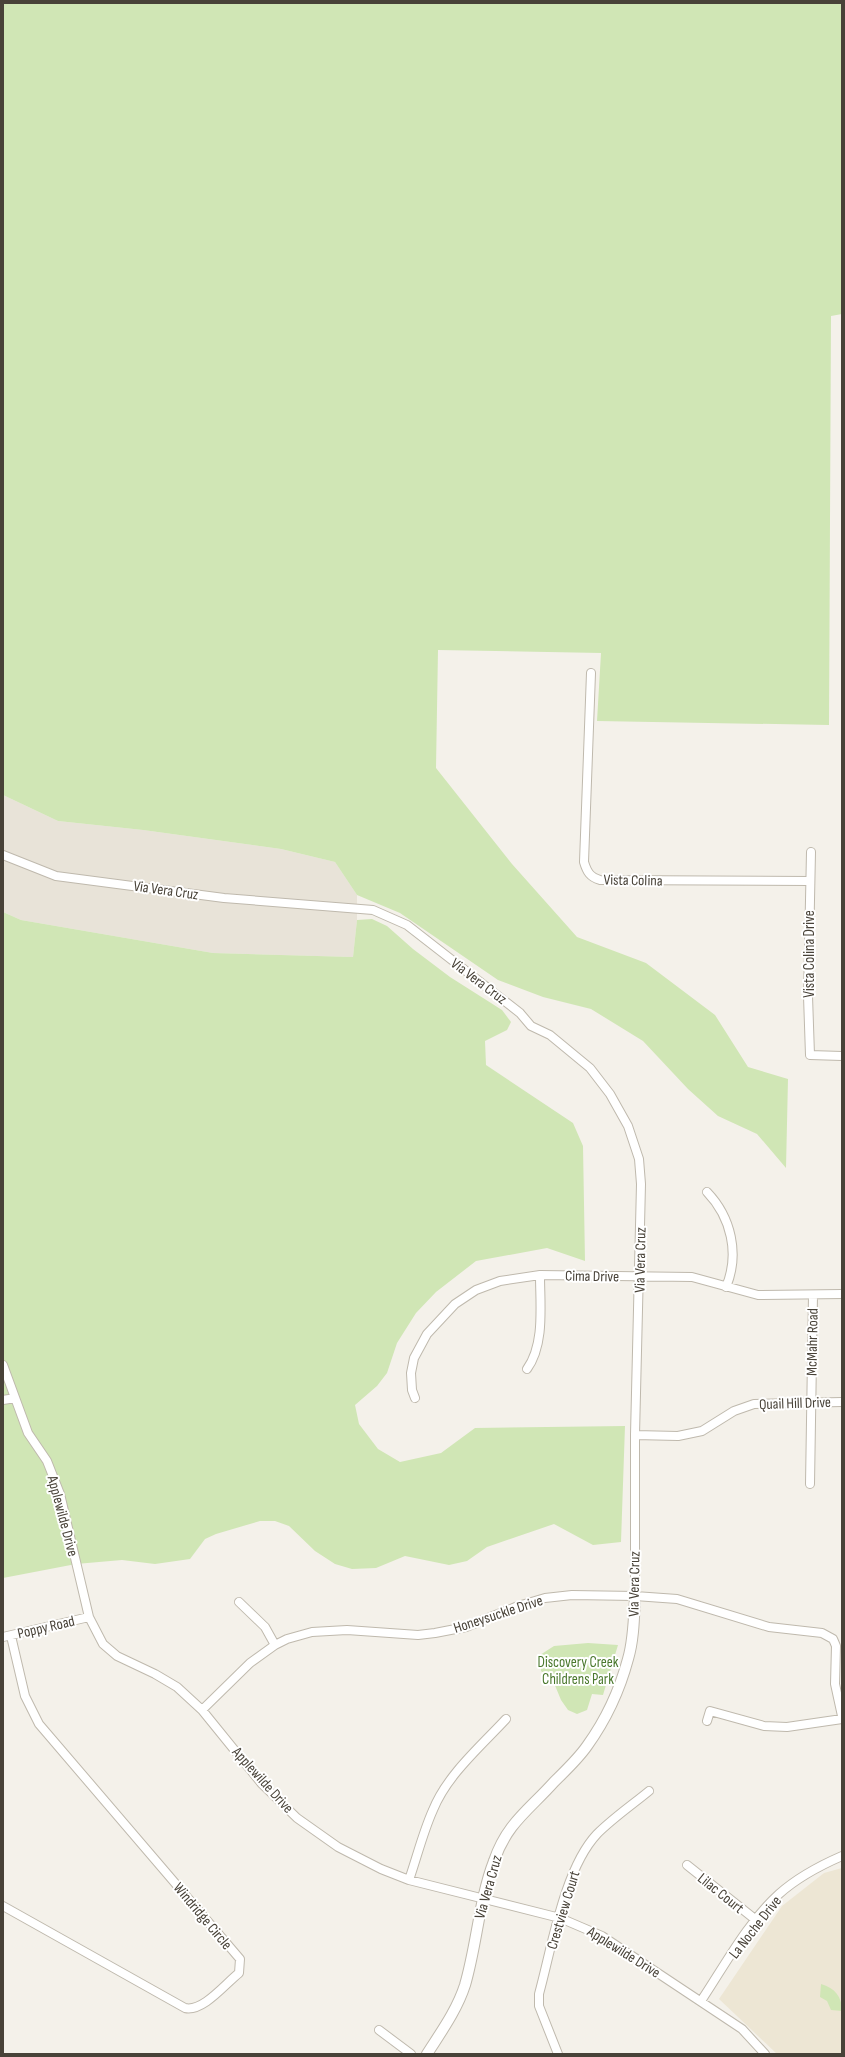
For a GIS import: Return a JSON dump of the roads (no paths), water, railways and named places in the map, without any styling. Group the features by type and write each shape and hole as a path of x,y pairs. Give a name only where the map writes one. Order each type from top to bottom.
{"street":[{"name":"Vista Colina","path":"591,673 584,862 587,871 592,877 600,880 810,881"},
{"name":"Vista Colina Drive","path":"811,852 810,1055 842,1056"},
{"name":"Via Vera Cruz","path":"3,855 56,876 224,898 373,910 407,925 520,1013 531,1026 550,1035 590,1068 610,1094 628,1126 638,1159 641,1184 640,1277 635,1435 635,1596 629,1658 608,1710 587,1746 553,1784 526,1809 508,1830 494,1860 483,1899 465,1985 454,2010 427,2054"},
{"path":"707,1192 724,1213 729,1228 733,1252 729,1279 726,1287"},
{"name":"Cima Drive","path":"415,1398 412,1390 411,1373 414,1358 428,1334 444,1314 476,1290 500,1281 540,1275 692,1277 708,1280 726,1287 758,1295 842,1294"},
{"path":"527,1369 533,1361 539,1340 540,1275"},
{"name":"McMahr Road","path":"810,1484 813,1295"},
{"name":"Applewilde Drive","path":"3,1365 28,1433 47,1461 60,1494 89,1617 103,1644 117,1656 155,1674 177,1687 202,1710 262,1784 297,1818 338,1847 381,1869 409,1880 560,1918 602,1936 742,2029 765,2054"},
{"path":"3,1400 15,1398"},
{"name":"Quail Hill Drive","path":"635,1435 678,1436 702,1431 734,1411 754,1404 812,1404 842,1402"},
{"name":"Honeysuckle Drive","path":"202,1710 250,1663 275,1645 287,1639 319,1631 347,1630 418,1635 435,1633 466,1627 518,1606 545,1598 572,1595 635,1596 678,1599 769,1627 822,1632 833,1639 836,1646 835,1684 842,1718"},
{"path":"239,1602 265,1627 275,1645"},
{"name":"Poppy Road","path":"7,1636 89,1617"},
{"name":"Windridge Circle","path":"3,1906 185,2008 190,2009 200,2007 239,1973 240,1959 39,1724 25,1696 7,1636"},
{"path":"707,1721 710,1711 764,1726 779,1727 842,1718"},
{"path":"409,1880 433,1809 441,1794 458,1772 506,1719"},
{"name":"Crestview Court","path":"558,2054 540,2006 539,1994 560,1918 580,1858 597,1834 649,1791"},
{"name":"La Noche Drive","path":"701,2001 756,1920 779,1894 804,1875 842,1856"},
{"name":"Lilac Court","path":"687,1865 756,1920"},
{"path":"379,2030 411,2054"}],"park label":[{"name":"Discovery Creek Childrens Park","path":"578,1670"}]}
